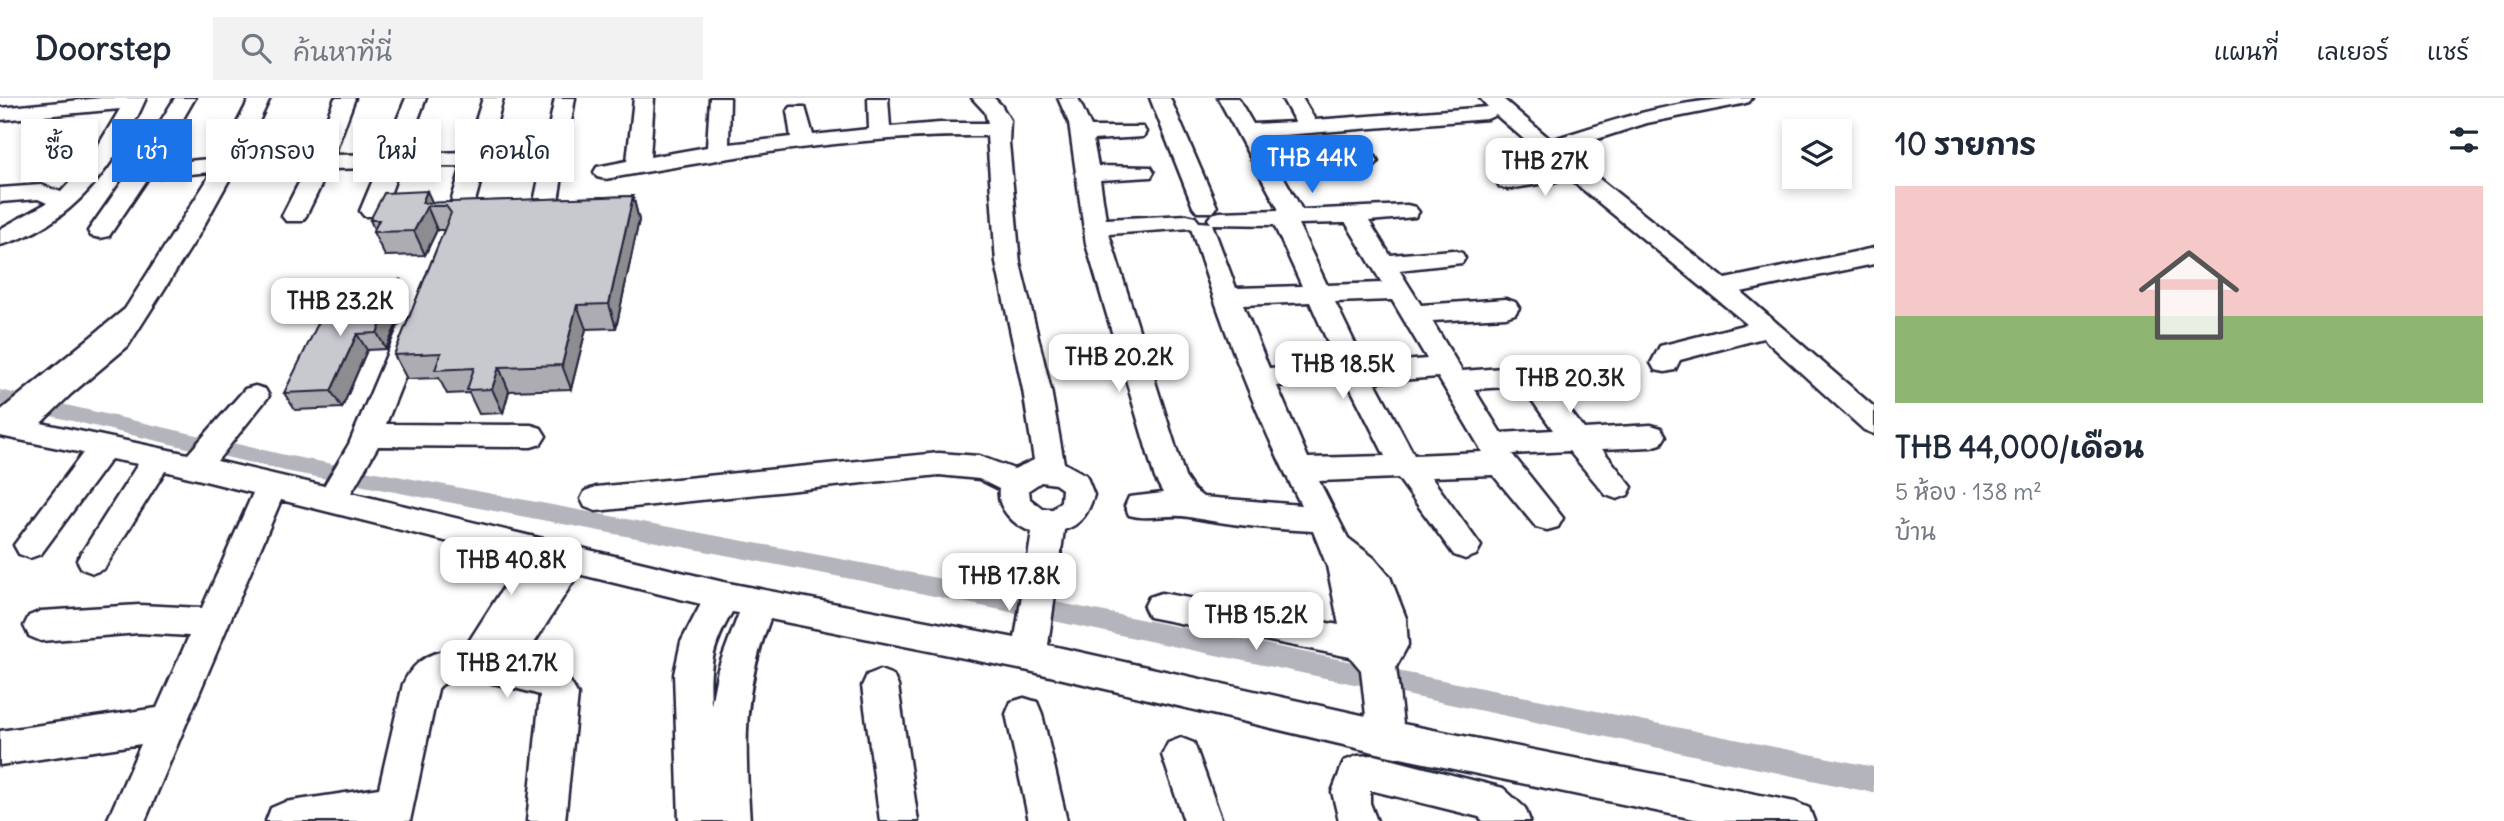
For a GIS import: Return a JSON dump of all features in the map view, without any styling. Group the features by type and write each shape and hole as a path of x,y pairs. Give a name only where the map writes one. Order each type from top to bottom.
{"street":[{"path":"173,119 185,98"},
{"path":"250,119 260,98"},
{"path":"337,119 345,98"},
{"path":"408,119 416,98"},
{"path":"487,119 493,98"},
{"path":"561,119 565,98"},
{"path":"638,165 644,98"},
{"path":"718,151 720,98"},
{"path":"877,98 880,134"},
{"path":"982,98 998,115 1008,263 1037,390 1050,470"},
{"path":"1068,98 1077,115 1095,227 1170,478 1188,504"},
{"path":"1160,98 1204,219 1227,297 1298,470 1330,533 1349,583 1374,669 1386,738"},
{"path":"1228,98 1266,166 1318,294 1356,373 1405,465 1465,546"},
{"path":"1292,98 1308,127"},
{"path":"1548,148 1642,118 1742,98"},
{"path":"0,114 135,100"},
{"path":"0,238 33,224 65,202 95,171 135,100"},
{"path":"1246,131 1308,127 1373,115 1489,105 1548,148 1720,288 1874,424"},
{"path":"798,111 803,142"},
{"path":"605,172 718,151 880,134 948,129 999,130"},
{"path":"1080,134 1135,132"},
{"path":"1266,166 1367,161"},
{"path":"1086,173 1143,172"},
{"path":"1508,182 1575,172"},
{"path":"100,231 134,182"},
{"path":"10,424 134,315 172,259 218,182"},
{"path":"294,216 311,182"},
{"path":"372,211 384,182"},
{"path":"460,212 469,182"},
{"path":"545,207 550,182"},
{"path":"0,195 41,192 65,202"},
{"path":"1095,227 1204,219 1354,216 1406,212"},
{"path":"1354,216 1385,262 1497,453 1547,518"},
{"path":"1720,288 1874,256"},
{"path":"1385,262 1453,258"},
{"path":"1227,297 1318,294 1506,308"},
{"path":"335,494 365,441 422,299"},
{"path":"1665,363 1670,354 1767,328"},
{"path":"1259,378 1356,373 1529,376 1598,371"},
{"path":"1529,376 1576,440 1617,486"},
{"path":"205,455 255,396"},
{"path":"10,424 157,458 205,455 271,487 335,494 558,555 723,596 1030,647 1386,738 1795,821"},
{"path":"365,441 531,436"},
{"path":"1298,470 1405,465 1576,440 1651,436"},
{"path":"30,545 104,446"},
{"path":"93,560 157,458"},
{"path":"596,499 939,464 998,471 1015,485"},
{"path":"1050,470 1073,481 1079,491 1079,502 1074,511 1065,518 1051,522 1038,520 1025,514 1017,506 1013,495 1015,485 1029,473 1050,470"},
{"path":"126,821 271,487"},
{"path":"1140,506 1188,504 1330,533"},
{"path":"1030,647 1046,538 1051,522"},
{"path":"486,667 553,581 558,555"},
{"path":"723,596 698,642 692,674 711,717 730,821"},
{"path":"698,821 711,717 759,604"},
{"path":"1161,607 1374,669"},
{"path":"41,626 139,619 210,623"},
{"path":"285,821 393,812 424,675 432,668 443,665 486,667 552,682 558,688 560,695 546,821"},
{"path":"880,686 898,821"},
{"path":"1024,714 1048,821"},
{"path":"0,748 168,723"},
{"path":"1181,755 1203,821"},
{"path":"1358,821 1348,800 1351,786 1357,775 1374,773 1489,801 1511,821"}],"building":[{"path":"427,191 422,203 633,196 609,304 577,305 562,365 499,367 492,389 467,390 474,368 435,370 441,353 394,355 451,213 446,206 427,206 414,231 373,232 379,220 370,220 384,193"},
{"path":"400,280 377,333 357,334 331,391 284,393 329,301 363,300 371,283"}],"waterway":[{"path":"0,397 285,463 867,573 1874,780"}]}
